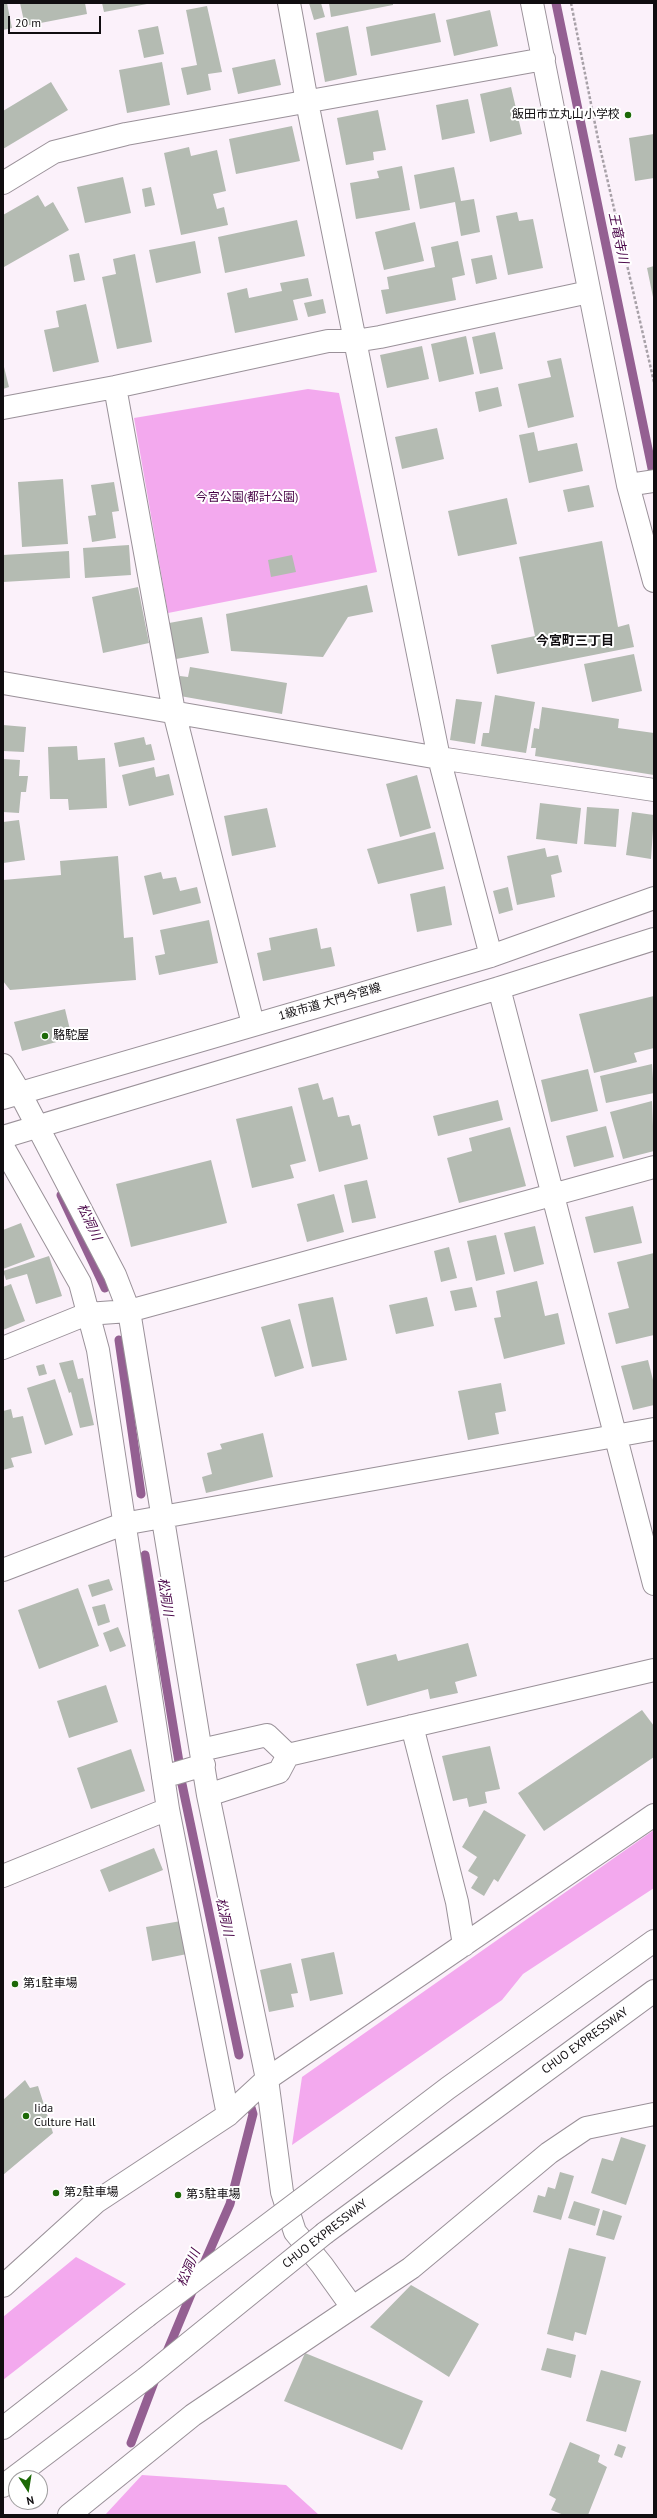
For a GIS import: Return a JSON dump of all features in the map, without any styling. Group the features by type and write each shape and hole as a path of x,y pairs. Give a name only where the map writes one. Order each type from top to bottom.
{"main road":[{"path":"289,3 307,102 439,758 491,956"},
{"path":"532,3 589,292 641,483 654,581"},
{"path":"3,183 54,152 126,134 544,59"},
{"path":"3,408 115,387 328,341 355,341 589,292"},
{"path":"115,387 174,712 253,1024"},
{"path":"3,683 439,758 654,790"},
{"name":"1級市道 大門今宮線","path":"12,1095 491,956 654,898"},
{"path":"3,1137 499,988 654,939"},
{"path":"499,988 654,1584"},
{"path":"3,1065 12,1095 36,1126 115,1275 129,1311 208,1796 267,2079 282,2192 295,2232 322,2265 352,2307"},
{"path":"3,1147 80,1283 87,1314 98,1350 123,1524 168,1809 228,2116"},
{"path":"3,1348 87,1314 129,1311 654,1167"},
{"path":"3,1570 123,1524 617,1437 654,1429"},
{"path":"288,1755 654,1670"},
{"path":"412,1726 457,1902 464,1946"},
{"path":"163,1777 203,1758 267,1735 288,1755"},
{"path":"208,1796 280,1772 288,1755"},
{"path":"3,1876 168,1809"},
{"path":"3,2286 96,2202 228,2116 267,2079 654,1815"},
{"path":"3,2428 147,2316 448,2088 654,1941"},
{"name":"CHUO EXPRESSWAY","path":"3,2486 146,2378 325,2233 654,1991"},
{"path":"69,2515 193,2415 411,2268 549,2153 586,2128 654,2114"}],"path":[{"path":"571,3 598,138 654,382"}],"green space":[{"name":"今宮公園(都計公園)","path":"308,389 339,393 377,572 168,613 134,418"},
{"path":"654,1830 654,1888 523,1974 502,2000 292,2145 302,2077"},
{"path":"76,2257 126,2284 3,2380 3,2317"},
{"path":"142,2475 286,2485 319,2515 105,2515"}],"building":[{"path":"3,3 7,3 12,28 3,30"},
{"path":"20,3 85,3 87,14 25,26"},
{"path":"102,3 147,3 147,4 104,12"},
{"path":"309,3 321,3 325,17 314,20"},
{"path":"329,3 393,3 393,5 331,17"},
{"path":"207,6 222,72 208,74 211,90 187,95 181,68 197,65 186,10"},
{"path":"490,10 498,46 454,56 446,20"},
{"path":"435,13 441,42 371,56 366,27"},
{"path":"158,26 164,54 144,58 138,30"},
{"path":"348,26 357,75 325,82 316,33"},
{"path":"275,59 281,85 238,94 232,68"},
{"path":"162,62 170,105 127,113 119,70"},
{"path":"51,82 68,110 3,149 3,111"},
{"path":"511,87 522,134 490,142 480,94"},
{"path":"468,99 475,133 442,140 436,105"},
{"path":"378,110 386,150 373,152 374,160 346,165 337,118"},
{"path":"292,126 300,161 236,174 229,139"},
{"path":"654,134 654,178 635,181 629,138"},
{"path":"189,147 191,156 217,150 226,191 213,194 217,209 224,207 228,225 181,235 164,153"},
{"path":"402,166 410,210 356,219 350,183 379,178 377,171"},
{"path":"454,167 461,201 474,199 480,232 461,236 455,202 420,209 414,175"},
{"path":"123,177 131,213 85,223 77,187"},
{"path":"151,187 155,205 145,207 142,189"},
{"path":"38,195 45,207 53,202 69,230 4,267 3,215"},
{"path":"517,212 519,221 533,219 543,268 508,275 496,216"},
{"path":"297,220 305,256 225,273 218,237"},
{"path":"415,222 424,261 384,270 375,232"},
{"path":"195,241 201,273 156,283 149,250"},
{"path":"458,241 465,275 452,278 456,300 386,314 381,290 389,289 387,277 435,267 431,247"},
{"path":"79,253 85,280 74,282 69,255"},
{"path":"135,254 152,342 117,349 102,277 116,274 113,259"},
{"path":"492,255 497,279 476,284 471,259"},
{"path":"654,266 654,297 653,297 647,268"},
{"path":"308,278 312,296 293,300 298,320 235,333 227,293 247,288 249,298 282,291 280,283"},
{"path":"323,299 326,313 308,317 304,303"},
{"path":"86,304 99,362 53,372 44,330 59,327 56,311"},
{"path":"495,332 503,369 480,374 472,337"},
{"path":"466,336 474,374 439,382 431,344"},
{"path":"422,346 429,379 387,388 380,355"},
{"path":"561,358 574,417 528,428 518,384 551,377 547,361"},
{"path":"3,363 9,387 3,389"},
{"path":"498,387 502,406 479,412 475,392"},
{"path":"437,428 444,459 402,469 395,437"},
{"path":"534,432 538,451 577,443 583,471 529,483 519,435"},
{"path":"63,479 68,544 22,547 18,482"},
{"path":"114,482 119,511 112,512 116,538 92,542 88,516 96,515 91,485"},
{"path":"589,485 594,507 568,512 563,490"},
{"path":"507,498 517,544 458,556 448,511"},
{"path":"602,541 618,627 629,624 634,647 497,674 491,645 535,636 519,557"},
{"path":"129,545 131,575 85,578 83,548"},
{"path":"69,551 70,578 3,582 3,555"},
{"path":"292,555 296,572 271,577 268,560"},
{"path":"367,585 373,612 348,617 323,657 231,651 226,614"},
{"path":"138,587 149,643 103,653 92,597"},
{"path":"202,617 209,653 176,659 169,623"},
{"path":"634,654 642,691 592,702 584,664"},
{"path":"190,667 287,683 282,714 180,696 180,676 188,677"},
{"path":"495,695 535,702 526,753 481,746 483,733 489,733"},
{"path":"456,699 482,702 475,744 450,740"},
{"path":"542,707 619,719 618,728 654,733 654,775 535,756 536,748 531,748 534,728 539,729"},
{"path":"3,725 26,727 24,752 3,751"},
{"path":"144,737 146,745 151,744 155,760 119,767 114,743"},
{"path":"77,746 78,760 105,758 107,808 69,810 68,799 50,799 48,747"},
{"path":"3,759 20,760 19,776 28,776 26,792 21,792 19,813 3,812"},
{"path":"154,767 156,777 169,774 174,795 129,806 122,775"},
{"path":"417,775 431,828 400,837 386,784"},
{"path":"540,803 581,808 577,844 536,839"},
{"path":"587,807 619,809 616,847 584,844"},
{"path":"267,808 276,847 232,856 224,816"},
{"path":"632,812 654,815 651,859 626,855"},
{"path":"19,820 25,860 3,863 3,822"},
{"path":"435,832 444,869 378,884 367,849"},
{"path":"545,848 547,857 558,855 562,872 551,875 555,897 517,905 507,856"},
{"path":"118,856 124,938 133,937 136,980 10,990 3,981 3,880 61,875 60,861"},
{"path":"161,872 163,879 176,877 180,891 197,887 201,903 153,915 144,876"},
{"path":"445,886 452,925 417,932 410,894"},
{"path":"508,887 513,910 499,914 493,891"},
{"path":"209,920 218,963 159,975 155,956 165,954 160,930"},
{"path":"317,928 321,949 331,947 335,966 263,981 257,953 271,950 269,938"},
{"path":"654,996 654,1048 634,1053 637,1062 594,1073 579,1014"},
{"path":"65,1009 72,1038 22,1051 14,1022"},
{"path":"652,1064 654,1093 606,1103 600,1076"},
{"path":"588,1069 598,1111 551,1122 541,1080"},
{"path":"318,1083 323,1100 333,1097 338,1117 349,1115 352,1126 360,1124 368,1159 319,1172 298,1088"},
{"path":"498,1100 503,1120 438,1136 433,1116"},
{"path":"652,1101 654,1151 623,1159 610,1112"},
{"path":"292,1106 306,1161 290,1165 294,1178 252,1188 236,1119"},
{"path":"606,1126 614,1157 574,1167 566,1136"},
{"path":"510,1127 526,1186 459,1203 447,1158 472,1151 469,1138"},
{"path":"211,1160 227,1223 131,1247 116,1184"},
{"path":"367,1180 376,1218 352,1223 344,1185"},
{"path":"334,1194 344,1232 307,1242 297,1204"},
{"path":"633,1206 642,1243 594,1253 585,1217"},
{"path":"21,1223 35,1257 3,1269 3,1230"},
{"path":"535,1226 544,1264 514,1272 504,1233"},
{"path":"496,1235 505,1274 476,1281 467,1241"},
{"path":"449,1247 457,1278 441,1282 434,1251"},
{"path":"654,1253 654,1335 616,1344 608,1313 629,1308 617,1262"},
{"path":"49,1256 62,1296 36,1304 27,1274 6,1280 3,1271"},
{"path":"537,1281 545,1316 558,1313 565,1344 504,1359 494,1318 501,1317 496,1291"},
{"path":"11,1284 25,1321 3,1330 3,1287"},
{"path":"472,1287 477,1307 455,1311 450,1291"},
{"path":"333,1297 347,1360 312,1367 298,1304"},
{"path":"427,1297 434,1326 396,1334 389,1305"},
{"path":"290,1319 304,1368 275,1377 261,1327"},
{"path":"73,1360 78,1379 83,1378 94,1425 80,1428 71,1392 69,1393 59,1363"},
{"path":"648,1360 654,1384 654,1405 633,1410 621,1366"},
{"path":"44,1364 47,1374 39,1376 36,1366"},
{"path":"55,1379 73,1435 45,1445 27,1388"},
{"path":"501,1383 506,1411 495,1413 499,1434 468,1440 458,1391"},
{"path":"11,1409 13,1418 23,1416 32,1453 11,1458 14,1467 3,1470 3,1411"},
{"path":"263,1433 273,1477 206,1493 202,1477 212,1474 207,1453 222,1449 220,1444"},
{"path":"109,1579 113,1590 92,1597 88,1585"},
{"path":"78,1588 99,1646 39,1669 18,1610"},
{"path":"105,1604 110,1622 98,1626 92,1607"},
{"path":"118,1627 126,1646 110,1652 103,1633"},
{"path":"468,1643 477,1676 455,1682 458,1693 430,1699 428,1689 367,1706 356,1664 396,1654 398,1661"},
{"path":"106,1685 118,1722 69,1738 57,1701"},
{"path":"642,1710 654,1726 654,1757 544,1831 518,1793"},
{"path":"490,1746 500,1789 485,1792 487,1803 469,1807 467,1798 453,1801 442,1756"},
{"path":"131,1749 145,1791 91,1809 77,1768"},
{"path":"484,1810 526,1835 498,1882 494,1879 484,1896 471,1888 478,1877 468,1871 477,1857 462,1847"},
{"path":"154,1848 163,1870 109,1892 100,1870"},
{"path":"181,1921 187,1954 152,1961 146,1927"},
{"path":"334,1952 343,1994 310,2001 301,1959"},
{"path":"291,1963 298,1993 291,1994 294,2007 269,2012 260,1970"},
{"name":"Iida Culture Hall","path":"25,2080 30,2088 38,2086 53,2133 3,2175 3,2100"},
{"path":"621,2137 646,2145 626,2205 591,2193 602,2158 613,2161"},
{"path":"560,2172 574,2176 561,2220 533,2212 538,2195 545,2197 548,2187 555,2189"},
{"path":"574,2201 600,2209 595,2226 568,2218"},
{"path":"603,2210 622,2216 614,2240 596,2235"},
{"path":"569,2248 606,2257 586,2335 575,2332 573,2341 547,2334"},
{"path":"411,2285 479,2324 449,2377 370,2327"},
{"path":"547,2348 576,2355 571,2378 541,2370"},
{"path":"305,2353 423,2401 402,2450 284,2401"},
{"path":"601,2370 641,2381 626,2432 586,2421"},
{"path":"570,2442 600,2455 598,2462 607,2467 588,2515 564,2515 551,2510 556,2499 549,2495"},
{"path":"618,2444 626,2447 622,2458 614,2455"}],"waterway":[{"name":"王竜寺川","path":"556,3 654,478"},
{"name":"松洞川","path":"61,1195 105,1288"},
{"name":"松洞川","path":"119,1340 141,1494"},
{"name":"松洞川","path":"145,1555 179,1762"},
{"name":"松洞川","path":"182,1784 239,2055"},
{"name":"松洞川","path":"202,2268 230,2204 253,2114 248,2098"},
{"name":"松洞川","path":"166,2354 194,2287"},
{"name":"松洞川","path":"131,2443 156,2377"}],"place":[{"name":"飯田市立丸山小学校","path":"628,115"},
{"name":"駱駝屋","path":"45,1036"},
{"name":"第1駐車場","path":"15,1984"},
{"name":"Iida Culture Hall","path":"26,2116"},
{"name":"第2駐車場","path":"56,2193"},
{"name":"第3駐車場","path":"178,2195"}],"district":[{"name":"今宮町三丁目","path":"575,641"}]}
